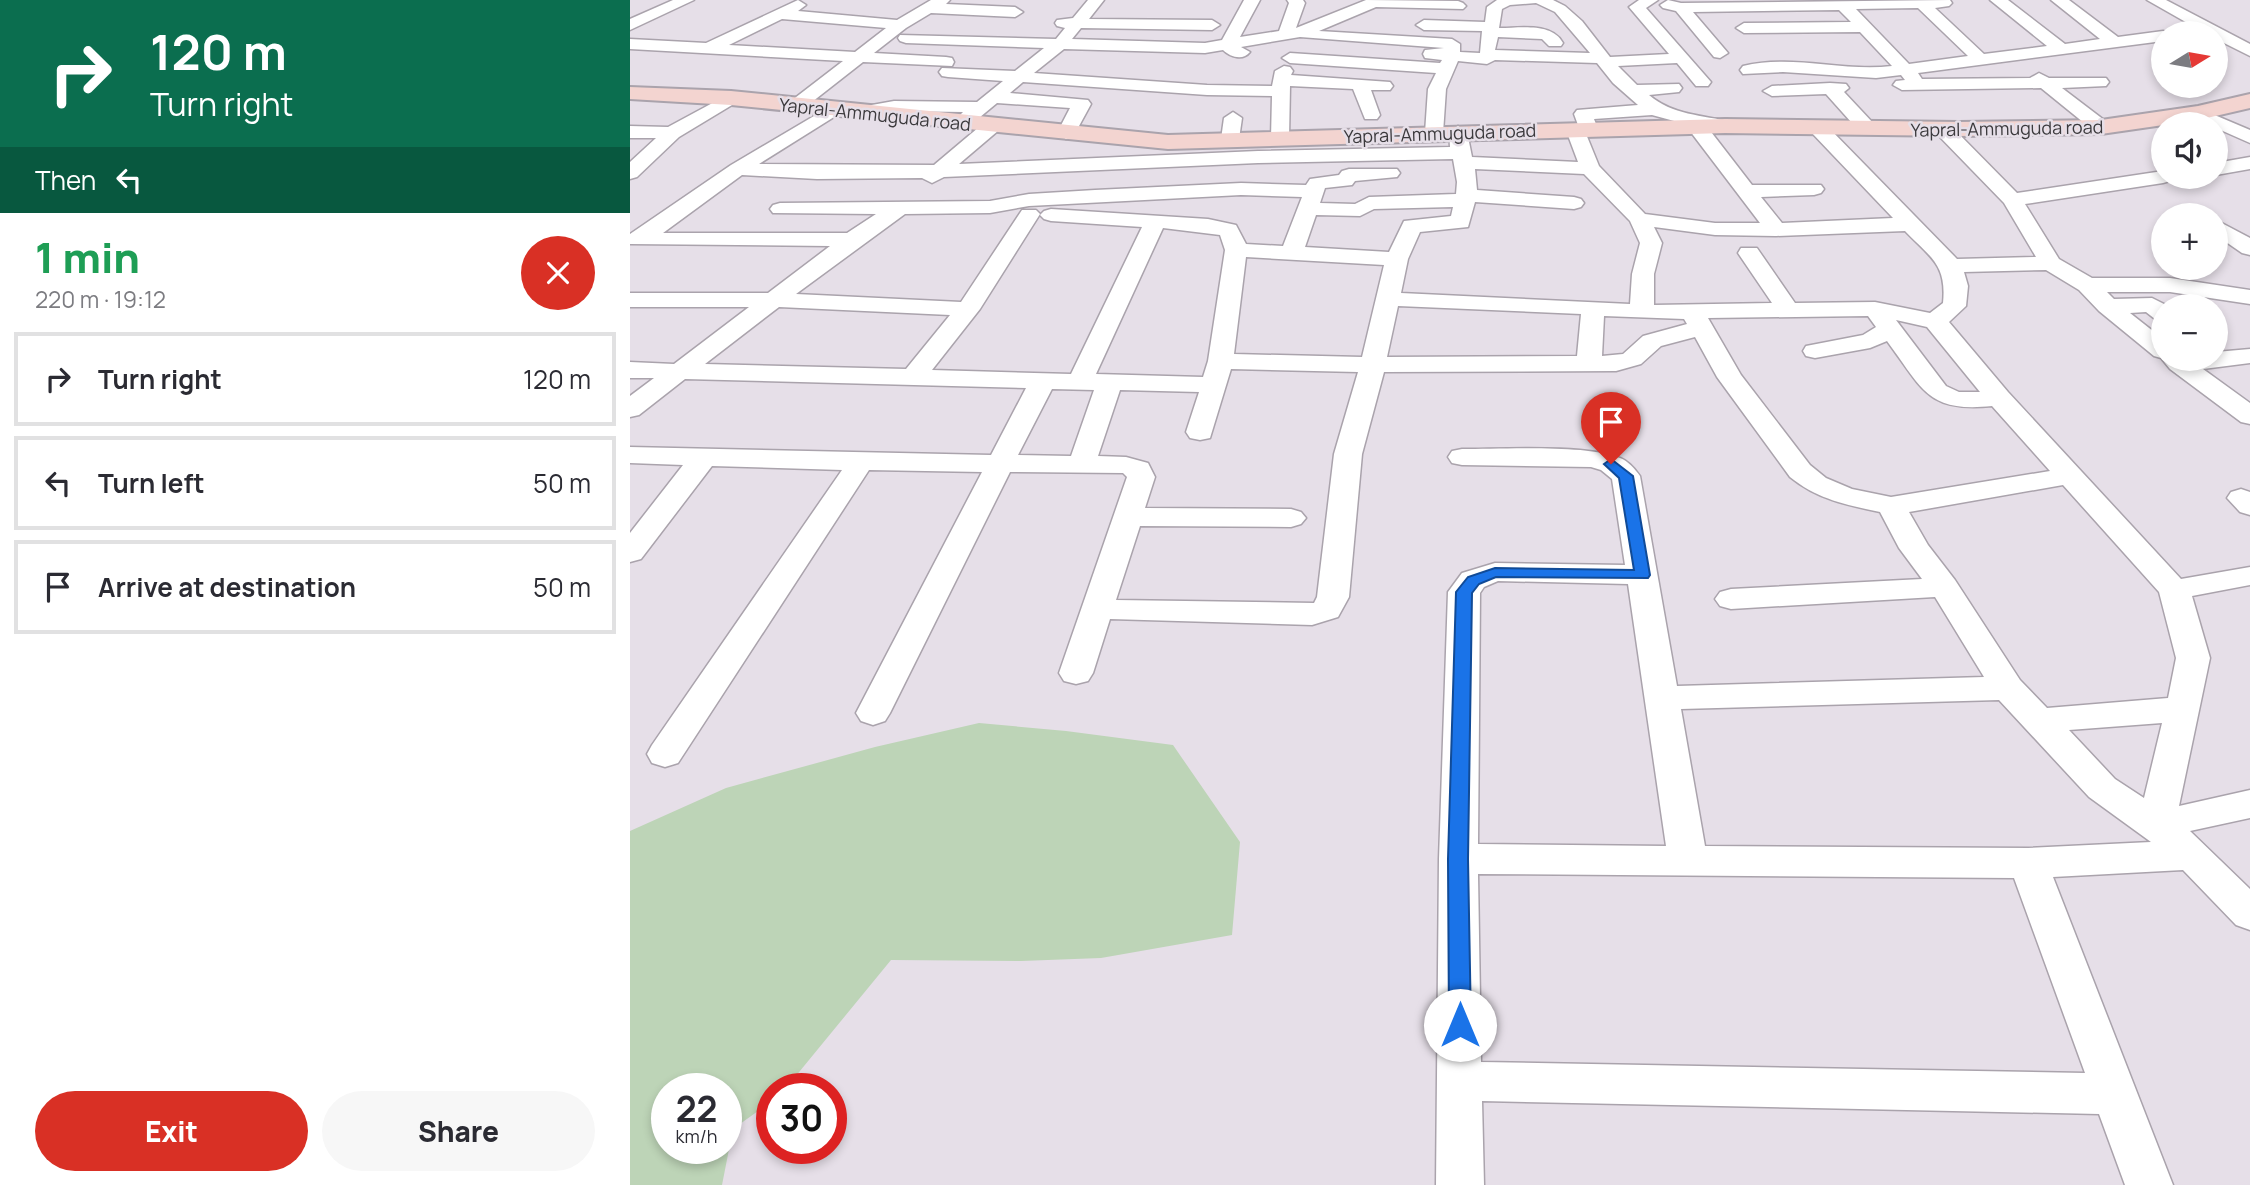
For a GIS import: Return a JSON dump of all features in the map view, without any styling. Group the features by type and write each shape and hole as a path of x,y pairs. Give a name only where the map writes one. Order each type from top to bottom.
{"main road":[{"name":"Yapral-Ammuguda road","path":"630,93 731,98 961,124 989,110 1066,133 1168,142 1232,121 1280,138 1434,132 1461,155 1582,130 1726,126 1867,128 1946,118 2101,127 2151,120"},
{"name":"Yapral-Ammuguda road","path":"2203,112 2250,102"}],"street":[{"path":"630,25 686,0"},
{"path":"708,49 809,0"},
{"path":"797,105 900,25 934,4 1012,15 1028,0"},
{"path":"630,409 852,240 900,208 937,172 1017,76 1060,44 1096,0"},
{"path":"1228,46 1239,20 1252,0"},
{"path":"1280,138 1280,92 1295,43 1295,0"},
{"path":"1295,43 1331,22 1377,1 1481,7 1507,1 1530,0"},
{"path":"1541,0 1560,9 1576,24 1606,63 1654,109"},
{"path":"1702,82 1637,7 1648,0 1681,8 1944,3"},
{"path":"1998,0 2060,48"},
{"path":"2059,0 2113,41"},
{"path":"2155,0 2194,21"},
{"path":"1921,3 1978,57"},
{"path":"1842,4 1863,27 1871,45 1920,85 2012,200 2051,263 2087,285 2107,306 2151,341"},
{"path":"1104,47 1127,6"},
{"path":"1143,48 1170,6"},
{"path":"1481,7 1491,30 1486,63"},
{"path":"1721,7 1761,44"},
{"path":"1205,48 1212,25 1223,8"},
{"path":"1681,8 1720,53"},
{"path":"780,14 900,25"},
{"path":"1331,22 1384,23"},
{"path":"1019,43 1044,23 1212,25"},
{"path":"1411,24 1545,34 1552,37 1555,43"},
{"path":"1744,28 1863,27"},
{"path":"884,37 1143,48 1445,42 1454,47 1450,62 1430,88 1434,132"},
{"path":"1749,70 1783,59 1857,73 2151,37"},
{"path":"2228,39 2250,51"},
{"path":"1295,43 1450,62 1606,63"},
{"path":"630,44 858,57 1017,76 1198,89 1280,92 1360,85 1399,87"},
{"path":"2010,54 2101,127"},
{"path":"1001,56 1164,64"},
{"path":"1538,70 1681,58"},
{"path":"1772,91 2100,82"},
{"path":"1360,85 1371,115"},
{"path":"1633,91 1673,88"},
{"path":"1830,88 1867,128"},
{"path":"1232,121 1280,92"},
{"path":"630,173 672,134 731,98"},
{"path":"861,112 894,106 989,110 1082,104 1066,133"},
{"path":"635,239 738,169 836,108"},
{"path":"1642,313 1643,274 1651,243 1639,219 1590,168 1582,130 1583,114 1654,109 1726,126"},
{"path":"1697,127 1776,230"},
{"path":"2228,127 2250,137"},
{"path":"1818,128 1908,225 1951,266 1956,286 1954,306 1935,321"},
{"path":"630,132 672,134"},
{"path":"738,169 780,172 937,172 1231,158 1461,155 1590,168"},
{"path":"1098,609 1312,615 1327,610 1333,597 1348,454 1373,365 1397,260 1412,226 1460,222 1465,197 1461,155"},
{"path":"1292,252 1317,183 1345,181 1349,175 1461,155"},
{"path":"2228,167 2250,163"},
{"path":"2012,200 2151,179"},
{"path":"780,209 990,207 1029,200 1241,189 1360,210 1369,203 1465,197 1574,203"},
{"path":"1746,191 1814,189"},
{"path":"990,207 1029,214 1208,225 1228,230 1235,240 1236,250 1221,361 1200,432"},
{"path":"912,379 968,309 1029,214"},
{"path":"1639,219 1715,229 1776,230 1908,225"},
{"path":"2228,221 2238,219"},
{"path":"1080,382 1155,222"},
{"path":"1651,243 1715,229"},
{"path":"2228,232 2250,248"},
{"path":"635,239 852,240"},
{"path":"1236,250 1397,260"},
{"path":"1749,253 1789,311"},
{"path":"1951,266 2051,263"},
{"path":"2087,285 2170,285 2250,297"},
{"path":"1388,299 1593,308 1697,321 1789,311 1875,309 1935,321 1999,398 2174,590 2193,658 2156,825"},
{"path":"630,300 775,300 968,309"},
{"path":"2107,306 2151,305"},
{"path":"1589,363 1593,308"},
{"path":"1875,309 1937,391 1948,398 1959,400 1999,398"},
{"path":"1221,361 1373,365 1616,363 1632,359 1652,341 1697,321"},
{"path":"1697,321 1730,377 1800,471 1816,484 1844,496 1891,506 2068,475"},
{"path":"1815,351 1870,341 1890,329"},
{"path":"2228,357 2250,356"},
{"path":"630,370 1212,385"},
{"path":"2191,371 2243,406"},
{"path":"873,713 1042,382"},
{"path":"1082,464 1109,383"},
{"path":"630,455 861,462 1126,465 1138,469 1141,477 1129,517 1076,673"},
{"path":"630,552 704,457"},
{"path":"1462,457 1591,459 1611,464 1626,476 1688,860"},
{"path":"664,754 861,462"},
{"path":"1891,506 1914,548 1944,587 2008,688 2102,788 2156,825 2192,855 2250,914"},
{"path":"1129,517 1291,518"},
{"path":"1460,1185 1458,859 1464,592 1473,580 1495,572 1642,575"},
{"path":"2174,590 2250,576"},
{"path":"1731,599 1944,587"},
{"path":"1662,698 2008,688"},
{"path":"2038,721 2183,709"},
{"path":"2156,825 2250,804"},
{"path":"1458,859 2028,863 2192,855"},
{"path":"2028,863 2149,1185"},
{"path":"1461,1081 2115,1094"}],"green space":[{"path":"979,723 1173,745 1240,842 1232,935 1101,958 1021,961 891,960 798,1073 756,1073 756,1112 742,1123 742,1073 651,1073 651,1164 726,1164 722,1185 630,1185 630,831 726,788 875,747"}],"route":[{"path":"1460,1025 1458,859 1464,592 1473,580 1495,572 1642,575 1626,476 1611,464"}]}
